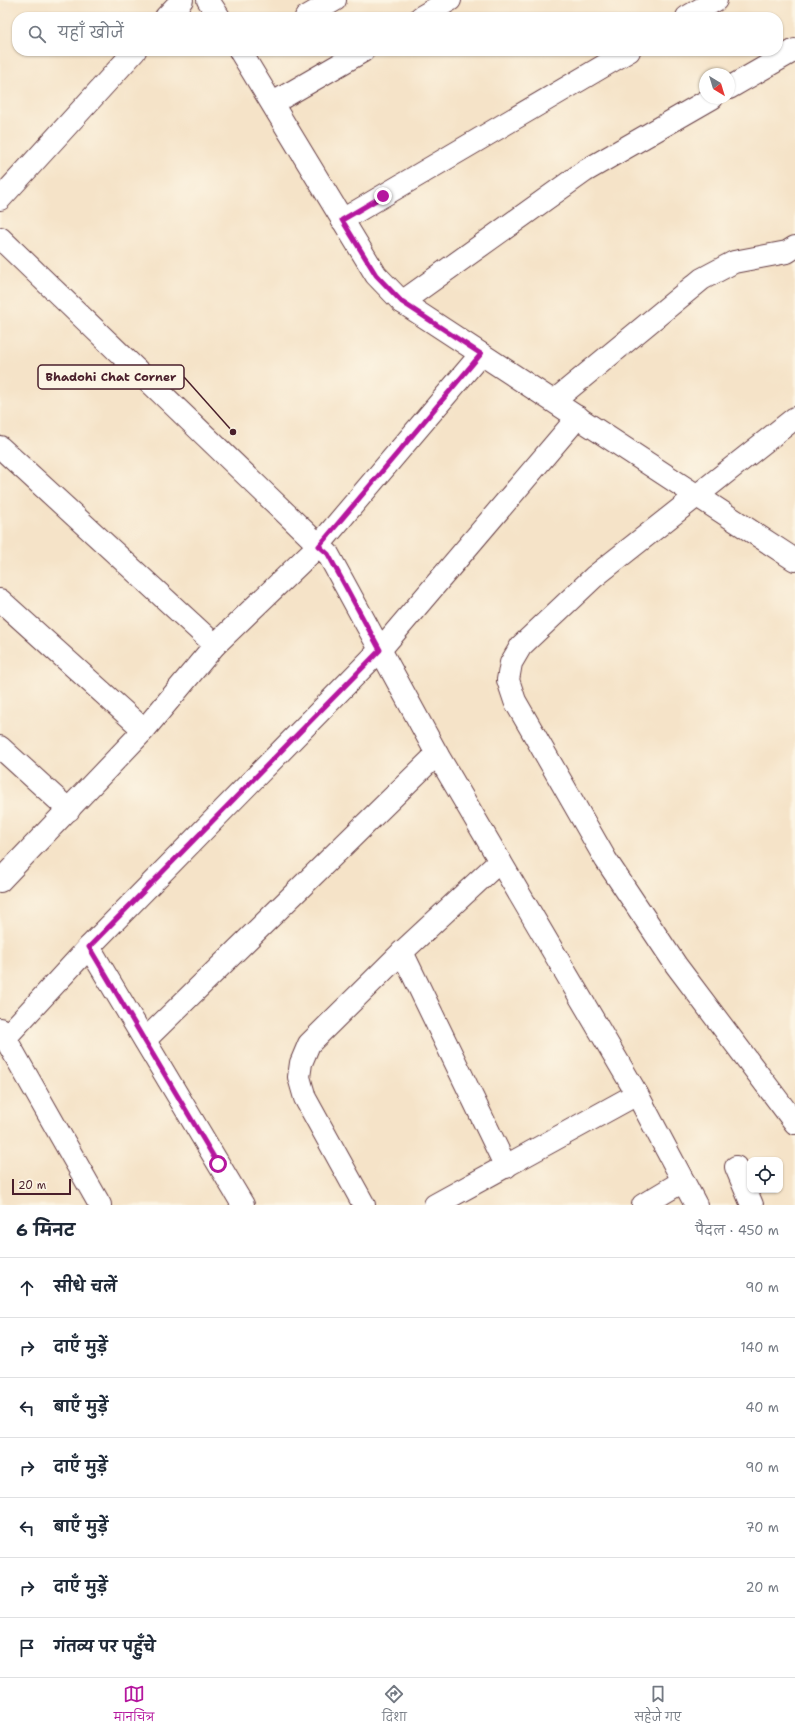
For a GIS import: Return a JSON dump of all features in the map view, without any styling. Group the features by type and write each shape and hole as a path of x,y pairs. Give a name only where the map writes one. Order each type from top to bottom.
{"street":[{"path":"171,12 182,0"},
{"path":"208,0 216,12"},
{"path":"315,12 335,0"},
{"path":"430,12 450,0"},
{"path":"696,12 716,0"},
{"path":"735,85 795,50"},
{"path":"0,199 130,56"},
{"path":"245,56 376,275 402,302 795,560"},
{"path":"273,103 354,56"},
{"path":"342,220 621,56"},
{"path":"402,302 586,171 702,104"},
{"path":"0,238 328,554 437,754 636,1094 696,1205"},
{"path":"554,401 702,278 734,262 787,252 795,247"},
{"path":"0,881 69,810 143,729 214,645 319,546 481,354"},
{"path":"100,1205 3,1033 380,650 578,417"},
{"path":"795,418 594,577 521,646 511,663 508,680 515,701 606,860 676,964 795,1123"},
{"path":"0,447 214,645"},
{"path":"0,600 143,729"},
{"path":"0,747 69,810"},
{"path":"145,1040 437,754"},
{"path":"364,1205 305,1098 299,1077 301,1063 310,1044 402,952 500,861"},
{"path":"89,947 243,1205"},
{"path":"402,952 506,1167"},
{"path":"435,1205 636,1094"},
{"path":"736,1167 752,1205"},
{"path":"643,1205 683,1181"}],"place":[{"name":"Bhadohi Chat Corner","path":"233,432"}],"route":[{"path":"218,1164 89,947 380,650 328,554 319,546 481,354 402,302 376,275 342,220 383,196"}]}
